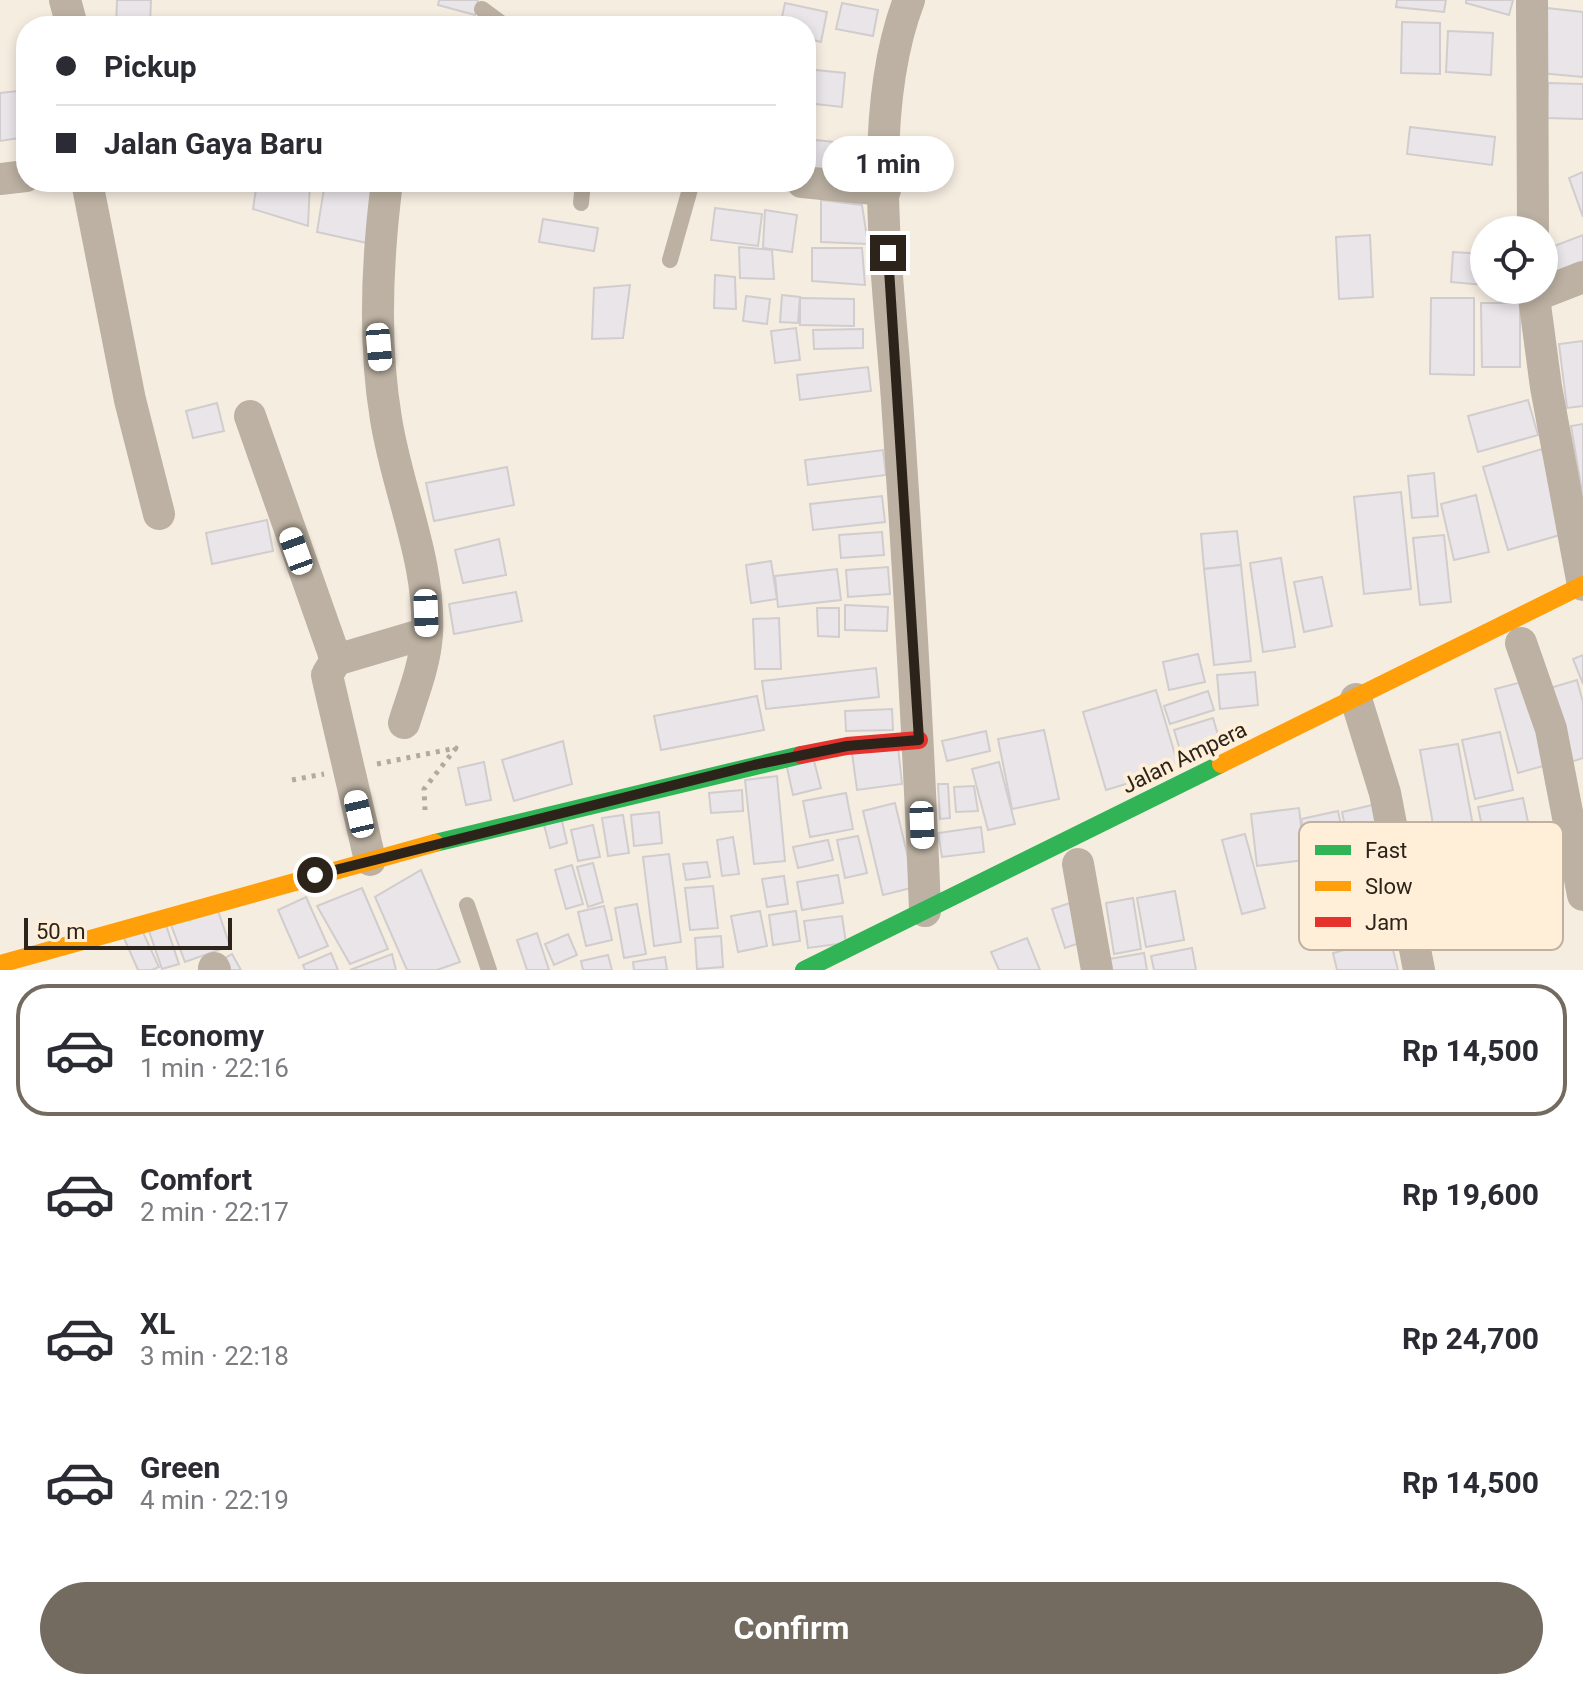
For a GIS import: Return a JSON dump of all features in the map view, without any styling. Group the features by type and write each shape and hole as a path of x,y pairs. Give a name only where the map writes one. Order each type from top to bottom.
{"street":[{"path":"909,0 897,31 888,76 885,190 919,740 925,911"},
{"path":"1532,0 1533,216"},
{"path":"816,183 885,190"},
{"path":"89,192 127,385 159,514"},
{"path":"386,192 378,256 385,419 426,594 427,633 423,661 404,723"},
{"path":"1558,285 1583,277"},
{"path":"1535,304 1546,387 1583,585"},
{"path":"250,416 336,660"},
{"name":"Jalan Ampera","path":"812,968 925,911 1362,716 1583,585"},
{"path":"370,860 327,675 336,660 427,633"},
{"path":"1520,643 1551,729 1583,895"},
{"path":"1362,716 1391,822"},
{"path":"0,964 370,860 639,796 754,765 847,746 919,740"},
{"path":"1078,864 1097,970"},
{"path":"1415,950 1419,970"}],"lane":[{"path":"482,9 491,16"},
{"path":"581,203 582,192"},
{"path":"670,260 689,192"},
{"path":"467,905 489,970"}],"path":[{"path":"292,780 456,748 424,789 425,822 436,843"}],"building":[{"path":"117,0 151,0 150,16 116,16"},
{"path":"439,0 478,0 475,15 438,5"},
{"path":"1397,0 1446,0 1444,12 1396,7"},
{"path":"1466,0 1513,0 1509,15 1466,3"},
{"path":"785,3 827,12 821,42 816,41 816,16 782,16"},
{"path":"842,3 878,10 873,36 836,29"},
{"path":"1547,8 1583,12 1583,77 1540,73"},
{"path":"1402,22 1440,23 1440,74 1401,73"},
{"path":"1448,31 1493,33 1491,75 1446,72"},
{"path":"816,70 845,73 842,107 816,104"},
{"path":"1548,83 1583,84 1583,119 1547,118"},
{"path":"16,91 16,139 0,141 0,93"},
{"path":"1410,127 1495,137 1492,165 1407,154"},
{"path":"816,140 853,144 850,179 816,176"},
{"path":"1583,172 1583,217 1569,178"},
{"path":"256,192 310,192 308,226 253,209"},
{"path":"323,192 377,192 367,243 317,232"},
{"path":"821,200 862,205 868,244 821,242"},
{"path":"715,208 762,214 758,246 711,240"},
{"path":"765,210 797,215 792,252 763,248"},
{"path":"543,219 598,228 594,251 539,242"},
{"path":"1370,235 1373,297 1339,299 1336,237"},
{"path":"1583,235 1583,264 1558,273 1558,245"},
{"path":"739,247 772,250 774,279 740,278"},
{"path":"812,248 862,248 865,285 812,281"},
{"path":"1453,252 1470,253 1470,284 1451,282"},
{"path":"715,275 735,277 736,309 714,308"},
{"path":"630,285 623,338 592,339 594,288"},
{"path":"782,295 800,297 798,323 780,322"},
{"path":"746,296 770,299 767,324 743,321"},
{"path":"800,298 854,299 854,326 800,325"},
{"path":"1431,298 1470,298 1470,304 1474,304 1474,375 1430,374"},
{"path":"1481,304 1520,304 1520,367 1482,367"},
{"path":"796,328 800,360 775,363 771,331"},
{"path":"863,329 863,348 814,349 813,330"},
{"path":"1583,341 1583,406 1567,408 1559,344"},
{"path":"868,367 871,391 800,400 797,375"},
{"path":"1528,400 1538,435 1478,452 1468,416"},
{"path":"217,403 224,431 193,438 186,411"},
{"path":"1583,424 1583,498 1571,426"},
{"path":"1542,449 1567,533 1508,550 1483,467"},
{"path":"883,450 886,475 808,485 805,460"},
{"path":"507,467 514,505 434,521 426,483"},
{"path":"1434,473 1438,516 1412,518 1408,476"},
{"path":"1401,492 1411,589 1364,594 1354,497"},
{"path":"1476,495 1489,552 1454,560 1441,504"},
{"path":"882,496 885,522 813,530 810,504"},
{"path":"267,520 273,551 212,564 206,533"},
{"path":"1237,531 1241,565 1204,569 1201,534"},
{"path":"882,532 884,555 841,558 839,535"},
{"path":"1444,535 1451,602 1420,605 1413,538"},
{"path":"499,539 506,575 463,583 455,550"},
{"path":"1281,558 1295,647 1263,652 1250,563"},
{"path":"771,561 777,599 751,603 746,565"},
{"path":"1241,565 1251,661 1214,665 1204,569"},
{"path":"888,567 890,594 848,597 846,570"},
{"path":"837,569 841,600 778,607 775,576"},
{"path":"1322,577 1332,626 1304,632 1294,582"},
{"path":"516,592 522,621 454,634 449,604"},
{"path":"845,605 888,607 887,631 845,630"},
{"path":"817,608 839,608 839,637 818,636"},
{"path":"779,618 781,669 755,669 753,619"},
{"path":"1198,654 1205,682 1169,690 1163,662"},
{"path":"1583,655 1583,684 1573,659"},
{"path":"876,668 879,697 766,709 762,681"},
{"path":"1255,672 1258,705 1220,709 1217,675"},
{"path":"1530,680 1554,763 1518,773 1495,689"},
{"path":"1577,680 1583,702 1583,758 1571,762 1550,688"},
{"path":"1156,690 1179,768 1106,790 1083,712"},
{"path":"1208,691 1214,710 1170,724 1164,706"},
{"path":"757,696 764,730 661,750 654,716"},
{"path":"892,709 893,730 846,731 845,711"},
{"path":"1213,718 1221,745 1182,757 1174,730"},
{"path":"1044,730 1059,799 1012,809 998,739"},
{"path":"986,731 990,751 947,761 942,741"},
{"path":"1500,732 1513,790 1475,799 1462,740"},
{"path":"563,741 572,784 514,801 502,760"},
{"path":"1458,744 1472,822 1433,822 1420,750"},
{"path":"898,747 902,784 857,790 852,753"},
{"path":"813,757 821,788 793,795 786,763"},
{"path":"484,762 491,800 466,805 458,768"},
{"path":"999,762 1015,824 988,830 972,769"},
{"path":"777,776 785,861 754,864 745,780"},
{"path":"938,784 948,784 950,818 940,819"},
{"path":"974,786 978,811 956,812 954,787"},
{"path":"742,790 743,811 711,813 709,793"},
{"path":"846,793 853,829 810,837 803,801"},
{"path":"1523,798 1528,822 1481,822 1478,807"},
{"path":"895,803 915,887 883,895 863,811"},
{"path":"1381,803 1385,822 1344,822 1342,812"},
{"path":"1299,808 1299,861 1257,866 1251,814"},
{"path":"1338,811 1340,822 1302,822 1301,819"},
{"path":"659,812 662,843 634,846 631,815"},
{"path":"623,815 629,853 608,856 602,818"},
{"path":"561,817 567,843 550,848 543,821"},
{"path":"593,825 600,857 578,861 571,830"},
{"path":"981,827 984,852 942,857 938,833"},
{"path":"1245,834 1265,908 1242,914 1222,840"},
{"path":"858,836 867,873 845,878 837,840"},
{"path":"733,837 739,874 722,876 717,840"},
{"path":"828,840 833,860 798,868 793,847"},
{"path":"669,854 681,942 654,946 643,857"},
{"path":"707,862 710,877 686,880 683,864"},
{"path":"593,863 603,902 588,907 577,867"},
{"path":"572,865 583,904 566,909 555,870"},
{"path":"421,870 460,962 437,970 407,970 375,897"},
{"path":"838,875 843,903 802,910 797,882"},
{"path":"784,876 788,904 767,907 762,879"},
{"path":"713,886 718,928 690,930 685,888"},
{"path":"362,888 388,949 350,964 317,906"},
{"path":"1175,891 1184,940 1146,947 1137,898"},
{"path":"306,897 328,946 299,958 278,910"},
{"path":"1133,898 1141,949 1114,954 1106,903"},
{"path":"1079,900 1091,939 1065,948 1052,909"},
{"path":"637,904 646,954 624,958 615,908"},
{"path":"216,905 230,946 185,962 170,922"},
{"path":"604,906 612,940 586,946 578,912"},
{"path":"760,911 767,946 738,952 731,916"},
{"path":"796,911 800,941 773,945 769,915"},
{"path":"842,916 846,943 808,948 804,921"},
{"path":"166,925 179,964 162,969 149,931"},
{"path":"141,928 159,967 152,970 138,970 123,936"},
{"path":"537,933 549,970 527,970 517,940"},
{"path":"568,934 577,955 554,965 545,944"},
{"path":"721,936 723,967 697,969 695,938"},
{"path":"1027,938 1040,970 999,970 991,952"},
{"path":"1192,948 1196,970 1154,970 1151,956"},
{"path":"1344,950 1393,950 1398,970 1337,970 1333,953"},
{"path":"331,953 338,970 305,970 303,965"},
{"path":"1144,953 1147,970 1111,970 1109,959"},
{"path":"232,954 241,970 227,970 222,960"},
{"path":"392,954 396,970 350,970"},
{"path":"608,955 612,970 583,970 581,961"},
{"path":"665,957 667,970 634,970 633,962"}],"traffic: fast":[{"path":"435,843 801,755"},
{"path":"804,970 1221,764"}],"traffic: slow":[{"path":"1221,764 1583,585"},
{"path":"0,964 435,843"}],"traffic: jam":[{"path":"801,755 847,746 919,740"}],"route":[{"path":"315,875 754,765 847,746 919,740 888,253"}]}
